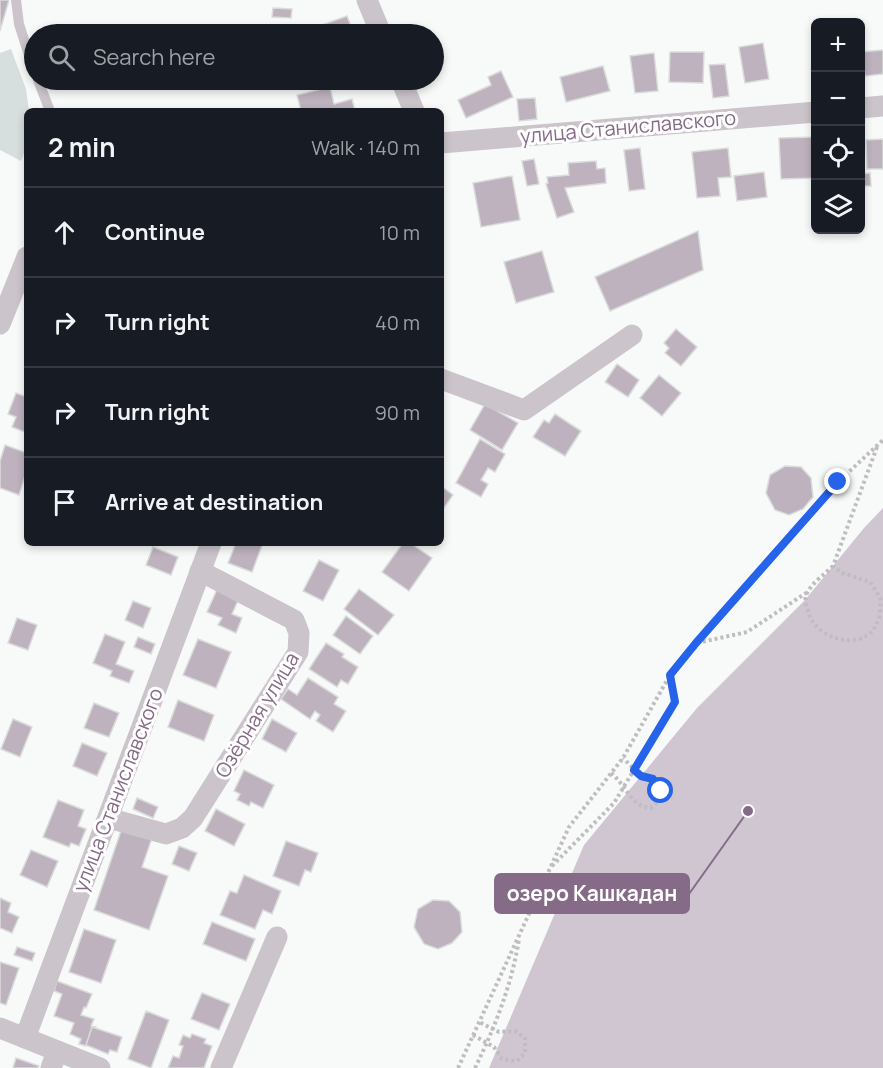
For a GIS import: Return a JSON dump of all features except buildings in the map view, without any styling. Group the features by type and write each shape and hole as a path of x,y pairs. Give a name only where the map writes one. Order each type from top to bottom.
{"street":[{"path":"367,0 377,24"},
{"path":"405,90 413,108"},
{"path":"865,108 883,106"},
{"name":"улица Станиславского","path":"444,143 811,112"},
{"path":"0,324 24,264"},
{"path":"444,380 524,410 632,335"},
{"name":"улица Станиславского","path":"25,1038 210,546"},
{"name":"Озёрная улица","path":"108,818 166,834 182,828 193,819 298,652 299,633 294,620 200,571"},
{"path":"221,1068 277,937"},
{"path":"0,1028 25,1038 54,1059 100,1068"}],"lane":[{"path":"16,0 19,24 24,40"},
{"path":"42,90 49,108"}],"path":[{"path":"458,1068 569,827 623,758 670,675 838,482 883,440"},
{"path":"696,643 747,632 807,593 833,566 878,443"},
{"path":"807,593 805,600 810,619 823,632 836,640 856,641 869,635 877,624 880,597 870,582 842,573 833,566"},
{"path":"550,869 614,803 675,702 670,675"},
{"path":"611,773 624,786 634,803 651,808 658,801 661,791 653,779 641,776 623,758"},
{"path":"476,1068 494,1029 514,968 520,932"},
{"path":"473,1035 494,1047 502,1059 517,1061 525,1053 525,1038 515,1031 499,1032 479,1022"}],"shaded area":[{"path":"11,49 24,84 24,90 26,90 29,108 24,108 24,153 21,161 0,150 0,53"},
{"path":"883,508 883,1068 489,1068 584,845 697,708 805,600"}],"place":[{"name":"озеро Кашкадан","path":"748,811"}],"route":[{"path":"661,791 653,779 641,776 634,770 675,702 670,675 838,482"}]}
